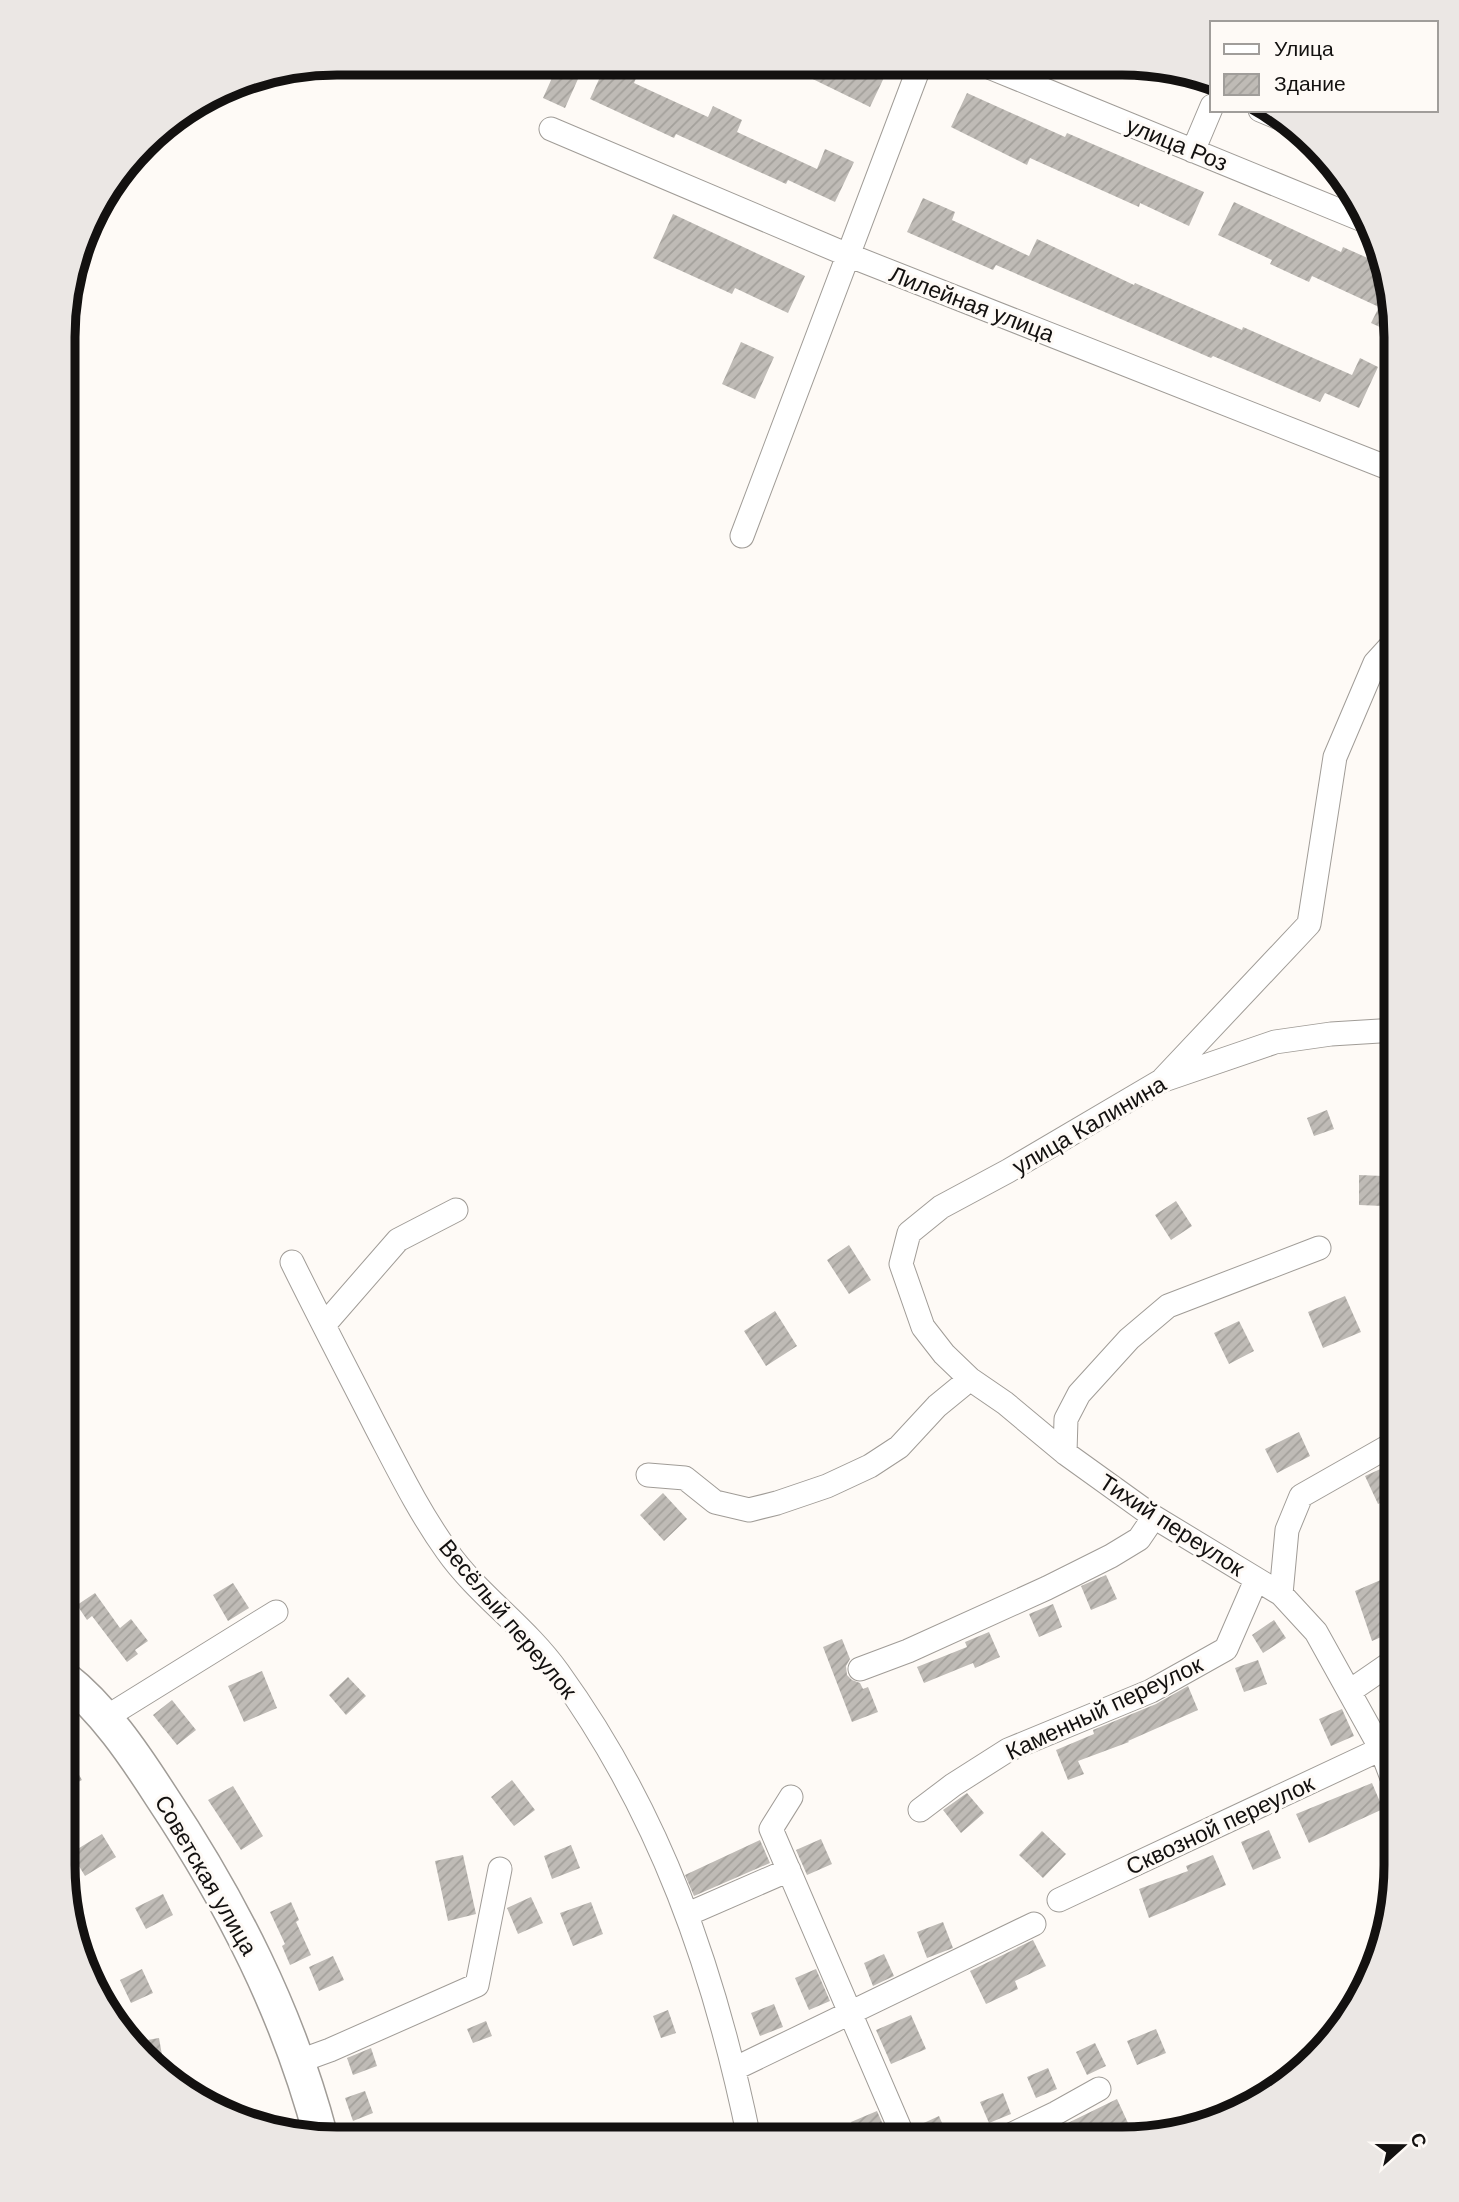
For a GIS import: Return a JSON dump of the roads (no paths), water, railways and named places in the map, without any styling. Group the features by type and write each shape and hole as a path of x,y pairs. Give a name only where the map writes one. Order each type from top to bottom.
{"main road":[{"name":"Советская улица","path":"75,1689 104,1718 140,1764 220,1888 286,2029 317,2126"}],"street":[{"path":"742,536 916,75"},
{"name":"улица Роз","path":"1008,75 1355,217"},
{"path":"1193,151 1210,111"},
{"name":"Лилейная улица","path":"551,129 848,255 1384,466"},
{"path":"1161,1081 1309,924 1335,757 1375,663 1384,653"},
{"name":"улица Калинина","path":"901,1264 909,1233 941,1207 1161,1081 1275,1042 1331,1034 1384,1031"},
{"path":"324,1325 398,1240 456,1210"},
{"path":"1065,1453 1066,1419 1079,1394 1129,1339 1168,1306 1319,1248"},
{"name":"Весёлый переулок","path":"292,1262 408,1489 447,1552 556,1669 616,1759 652,1829 688,1914 734,2069 747,2127"},
{"name":"Тихий переулок","path":"901,1264 923,1327 944,1354 970,1379 1065,1453 1154,1517 1281,1594 1316,1632 1350,1690 1384,1757"},
{"path":"648,1475 685,1478 716,1502 749,1510 777,1503 827,1486 879,1460 899,1447 937,1406 970,1379"},
{"path":"1281,1594 1287,1530 1301,1496 1384,1449"},
{"path":"860,1669 908,1651 1111,1556 1139,1539 1154,1517"},
{"name":"Каменный переулок","path":"920,1810 1008,1750 1151,1691 1226,1649 1256,1580"},
{"path":"104,1718 276,1612"},
{"path":"1350,1690 1384,1667"},
{"name":"Сквозной переулок","path":"1059,1900 1381,1749"},
{"path":"791,1797 771,1829 899,2127"},
{"path":"297,2062 477,1985 500,1869"},
{"path":"688,1914 789,1870"},
{"path":"734,2069 1034,1924"},
{"path":"1027,2127 1099,2089"}]}
